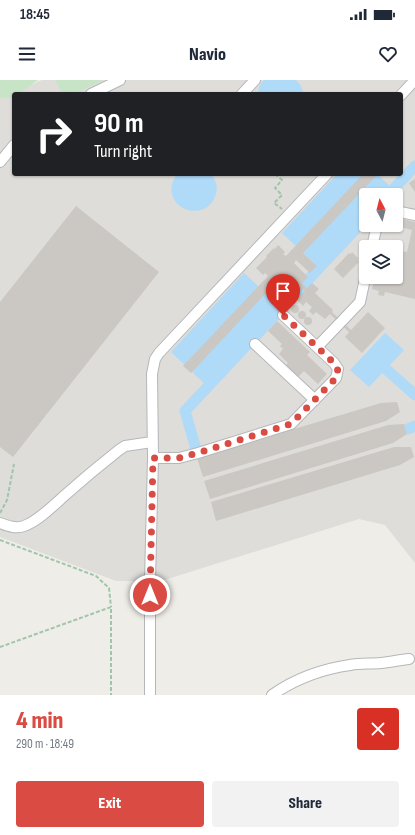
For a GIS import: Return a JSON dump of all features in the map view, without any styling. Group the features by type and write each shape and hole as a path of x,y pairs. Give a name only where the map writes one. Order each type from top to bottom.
{"street":[{"path":"95,92 120,80"},
{"path":"244,92 254,80"},
{"path":"403,93 415,80"},
{"path":"0,162 12,147"},
{"path":"150,695 150,581 153,458 152,374 155,359 325,176"},
{"path":"403,212 415,215"},
{"path":"317,347 360,302 364,284"},
{"path":"153,458 179,458 291,424 336,378 338,372 334,363 283,315"},
{"path":"255,344 315,400"},
{"path":"0,523 12,527 19,527 32,522 125,446 152,442"},
{"path":"272,695 307,676 335,667 409,659"}],"path":[{"path":"277,176 282,180 275,188 282,195 274,203 282,209"},
{"path":"0,513 6,500 14,464"},
{"path":"0,540 96,576 109,588 111,607 111,695"},
{"path":"0,647 111,607"}],"shaded area":[{"path":"42,80 415,80 415,563 385,525 359,519 158,582 116,581 0,537 0,98 12,93 12,176 403,176 403,92 14,92"}],"green space":[{"path":"0,80 38,80 21,92 12,92 12,98 0,98"},
{"path":"55,80 103,80 79,91 62,92"}],"water":[{"path":"264,80 296,80 301,86 302,92 258,92 261,83"},
{"path":"176,176 212,176 217,189 216,194 210,204 202,210 193,211 184,208 177,203 172,195 172,185"},
{"path":"335,176 379,176 391,187 359,188 359,221 317,266 282,233"},
{"path":"244,273 280,306 206,385 171,352"},
{"path":"385,333 404,350 369,387 350,370"}],"building":[{"path":"361,176 376,176 365,188 359,188 359,194 303,253 317,266 310,273 296,260 294,263 308,277 302,283 307,288 312,283 319,289 315,293 351,330 368,312 385,328 362,353 345,337 349,332 330,314 325,319 316,312 313,315 309,311 312,307 306,302 303,306 296,299 305,291 303,289 299,293 295,290 290,296 275,283 272,286 286,299 280,306 266,293 191,373 183,366 268,276 265,273 263,275 256,268 278,245 285,252 283,254 286,256"},
{"path":"415,179 415,192 409,183"},
{"path":"76,206 159,272 13,457 0,447 0,302"},
{"path":"403,219 415,222 415,299 385,292 384,296 378,295 379,291 372,289 373,284 403,284 403,251 407,252 412,230 403,228"},
{"path":"352,252 359,259 357,260 359,262 343,278 334,269 349,253 351,254"},
{"path":"295,305 298,306 298,312 295,313 292,312 291,309 292,306"},
{"path":"302,311 305,312 305,318 302,319 299,318 298,315 299,312"},
{"path":"308,317 311,318 311,324 308,325 305,324 304,321 305,318"},
{"path":"277,321 310,352 307,355 327,374 318,384 304,371 298,377 285,366 288,363 279,354 283,349 280,346 282,344 268,331"},
{"path":"397,402 400,412 386,421 203,477 197,458 381,403"},
{"path":"404,424 407,434 393,443 210,499 204,481 388,425"},
{"path":"394,447 411,447 414,457 400,465 216,521 211,502"}],"waterway":[{"path":"395,188 415,166"},
{"path":"196,449 185,411 359,225"},
{"path":"386,369 415,395"},
{"path":"408,429 415,426"}],"route":[{"path":"150,595 153,458 179,458 291,424 338,375 338,370 334,363 283,315"}]}
